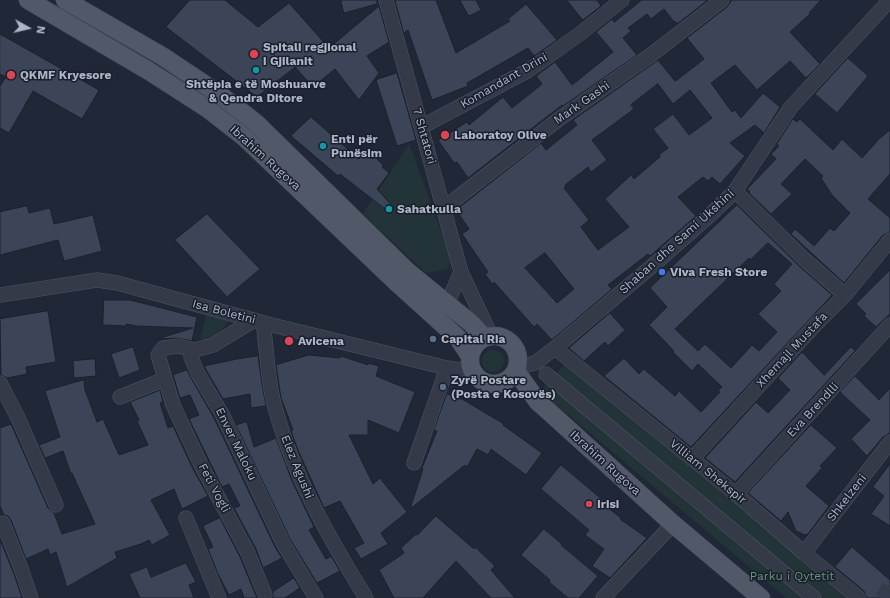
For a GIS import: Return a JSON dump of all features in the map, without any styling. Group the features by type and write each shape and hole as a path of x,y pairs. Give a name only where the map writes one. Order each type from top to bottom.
{"main road":[{"name":"Ibrahim Rugova","path":"28,0 149,71 208,109 244,137 395,281 458,338 480,380 538,402"},
{"name":"Ibrahim Rugova","path":"65,0 162,56 219,94 256,123 407,271 488,336 503,338 512,345 517,352 517,369 538,402 673,524 761,598"},
{"path":"471,364 471,351 476,343 488,336"},
{"path":"491,384 505,382 517,369"}],"street":[{"name":"7 Shtatori","path":"386,0 461,272 488,336"},
{"name":"Komandant Drini","path":"421,127 529,70 581,33 622,0"},
{"name":"Mark Gashi","path":"444,208 559,119 651,55 722,0"},
{"name":"Shaban dhe Sami Ukshini","path":"517,369 534,363 555,348 651,267 735,191 791,107 890,0"},
{"path":"735,191 804,259 845,295"},
{"name":"Xhemajl Mustafa","path":"692,459 815,325 845,295 890,240"},
{"path":"447,304 461,272"},
{"name":"Isa Boletini","path":"0,295 97,280 117,283 261,322 447,368 462,370 471,364"},
{"path":"195,350 213,345 261,322"},
{"name":"Elez Agushi","path":"261,322 264,331 273,399 284,435 303,485 326,530 366,598"},
{"name":"Eva Brendlli","path":"736,494 890,325"},
{"name":"Feti Vogli","path":"195,350 178,346 163,348 158,355 176,412 201,465 248,553 265,595"},
{"name":"Villiam Shekspir","path":"555,348 736,494 859,598"},
{"name":"Enver Maloku","path":"195,350 191,358 198,374 222,414 283,544 316,598"},
{"path":"414,463 447,368"},
{"path":"546,374 814,598"},
{"path":"120,397 165,379"},
{"path":"0,384 18,418 56,505"},
{"name":"Shkelzeni","path":"804,553 890,442"},
{"path":"186,518 219,598"},
{"path":"3,523 31,598"},
{"path":"602,598 673,524"}],"green space":[{"path":"409,144 449,253 450,261 448,269 426,273 363,214"},
{"path":"207,315 228,321 217,333 202,340 200,338"},
{"path":"493,350 501,353 504,361 501,369 493,372 485,369 482,361 485,353"},
{"name":"Parku i Qytetit","path":"568,361 851,598 786,598 540,391"}],"building":[{"name":"Shtëpia e të Moshuarve & Qendra Ditore","path":"190,0 225,0 258,27 289,3 329,48 379,6 389,42 367,56 379,73 359,100 335,69 313,87 295,67 257,97 166,27"},
{"path":"341,0 377,0 377,4 344,13"},
{"path":"395,0 436,0 456,53 510,21 508,19 526,4 557,40 534,56 528,48 467,83 468,86 432,100 408,30 404,33"},
{"path":"460,0 476,0 481,10 469,16"},
{"path":"567,0 597,0 601,6 583,20"},
{"path":"642,0 708,0 677,24 664,9 651,19 647,14 628,28 631,31 623,38 637,55 563,106 562,105 468,178 457,162 454,163 438,140 467,122 469,125 503,97 512,108 542,84 536,76 555,62 572,85 613,52 596,32 612,19 614,22"},
{"path":"732,0 821,0 809,13 810,14 790,32 820,64 806,78 790,61 757,90 735,65 711,83 732,112 735,110 741,118 763,93 780,107 764,133 755,125 730,143 745,156 720,184 712,177 708,181 703,177 678,197 696,216 650,256 648,254 608,285 612,289 552,340 537,324 534,327 494,282 492,284 485,274 488,272 462,234 469,229 456,210 541,143 546,150 577,125 573,120 658,60 675,81 677,80 704,59 687,38 727,7","holes":["658,84 673,104 690,90 712,118 689,135 673,114 653,129 668,148 659,155 660,157 634,179 631,175 605,199 629,227 598,250 581,227 589,220 564,188 566,187 565,185 588,167 591,172 607,160 592,140 634,109 631,105","545,253 574,289 557,303 525,268"]},
{"path":"0,34 99,90 82,119 33,91 9,133 0,128 0,86 6,77 0,74"},
{"path":"848,58 868,76 837,113 815,94"},
{"path":"397,73 416,140 397,146 376,80"},
{"path":"311,117 359,159 365,152 372,159 374,156 383,165 382,167 389,173 377,189 394,208 390,213 340,174 338,176 291,136"},
{"path":"793,119 797,122 800,119 833,150 842,139 862,158 879,139 890,130 890,174 868,199 890,218 890,232 883,235 844,283 791,234 795,229 814,246 830,228 834,231 850,213 832,195 821,178 823,176 805,159 781,184 792,194 771,214 749,193 750,192 747,189 776,159 771,154 779,146 777,144"},
{"path":"737,205 798,265 832,295 691,447 604,376 624,358 639,374 644,369 675,396 679,391 701,412 720,392 718,390 722,387 698,364 692,371 649,325 667,307 650,288","holes":["768,243 792,264 774,284 781,291 758,314 777,332 759,351 752,345 731,368 705,344 698,351 675,329 749,258 750,260"]},
{"path":"27,206 29,213 50,208 54,224 93,215 102,251 64,261 58,240 0,255 0,212"},
{"path":"207,214 260,269 227,297 175,240"},
{"path":"890,270 890,314 876,327 864,316 866,314 856,304"},
{"path":"104,300 130,300 197,317 192,341 177,338 157,339 193,328 137,326 126,324 127,326 103,325"},
{"path":"48,311 56,362 26,367 27,374 7,378 1,375 0,319"},
{"path":"610,313 625,330 608,346 605,342 584,361 569,348"},
{"path":"133,347 140,370 119,378 111,354"},
{"path":"851,347 855,351 735,482 705,458 756,402 768,413 790,390 778,378 802,352 824,375"},
{"path":"309,355 340,358 341,356 368,365 368,363 379,366 376,376 415,392 399,433 368,420 368,435 349,435 373,484 380,478 407,512 381,533 388,544 361,559 354,548 364,543 340,501 324,508 298,450 291,431 293,430 281,398 276,365"},
{"path":"258,356 266,406 251,408 250,394 223,399 204,366"},
{"path":"95,359 96,376 74,378 73,361"},
{"path":"187,370 214,418 275,547 282,558 263,568 256,549 234,508 240,506 229,484 222,487 189,419 199,415 190,395 180,398 173,375"},
{"path":"855,376 879,400 890,388 890,433 883,437 867,456 851,439 870,420 840,392"},
{"path":"84,380 85,390 97,422 103,419 119,455 148,445 137,421 139,420 130,402 160,390 163,402 160,403 168,428 173,426 193,469 208,496 182,509 174,489 151,500 170,535 152,545 149,540 115,552 117,558 67,587 56,552 50,555 48,549 26,559 11,520 8,516 4,515 0,506 0,428 11,424 48,508 54,513 62,534 95,524 72,473 71,474 63,451 45,458 39,445 60,437 45,391"},
{"path":"447,394 462,399 504,424 503,425 542,453 526,475 491,449 488,455 477,449 467,467 465,465 410,509 423,469 422,468 437,431 434,430"},
{"path":"247,422 254,447 276,438 292,481 314,527 309,530 326,559 331,556 340,571 317,583 290,539 236,425"},
{"path":"811,425 837,448 820,466 822,468 806,486 829,506 808,534 805,535 796,531 788,512 781,521 748,493"},
{"path":"890,464 890,526 871,514 884,496 873,487"},
{"path":"561,465 604,501 602,503 621,518 620,519 647,538 610,578 592,566 604,549 585,535 589,530 541,489"},
{"path":"436,516 474,549 475,547 495,566 491,570 515,598 491,598 456,561 423,598 394,598 379,570 404,553 401,548 416,534 417,535"},
{"path":"220,518 240,557 257,598 244,598 241,589 229,595 218,574 208,549 213,547 203,526"},
{"path":"544,529 598,576 579,598 568,598 521,555"},
{"path":"1,542 14,574 22,598 0,598"},
{"path":"852,547 890,580 890,598 867,598 864,591 835,567"},
{"path":"186,563 196,582 189,585 194,598 140,598 129,574 147,567 151,577"},
{"path":"294,578 300,588 285,598 273,598 273,592"}],"tunnel":[{"path":"881,598 890,585"}],"place":[{"name":"Spitali regjional i Gjilanit","path":"254,54"},
{"name":"Shtëpia e të Moshuarve & Qendra Ditore","path":"256,70"},
{"name":"QKMF Kryesore","path":"11,75"},
{"name":"Laboratoy Olive","path":"445,135"},
{"name":"Enti për Punësim","path":"323,146"},
{"name":"Sahatkulla","path":"389,209"},
{"name":"Viva Fresh Store","path":"662,272"},
{"name":"Capital Ria","path":"433,339"},
{"name":"Avicena","path":"289,341"},
{"name":"Zyrë Postare (Posta e Kosovës)","path":"443,387"},
{"name":"Irisi","path":"589,504"}]}
